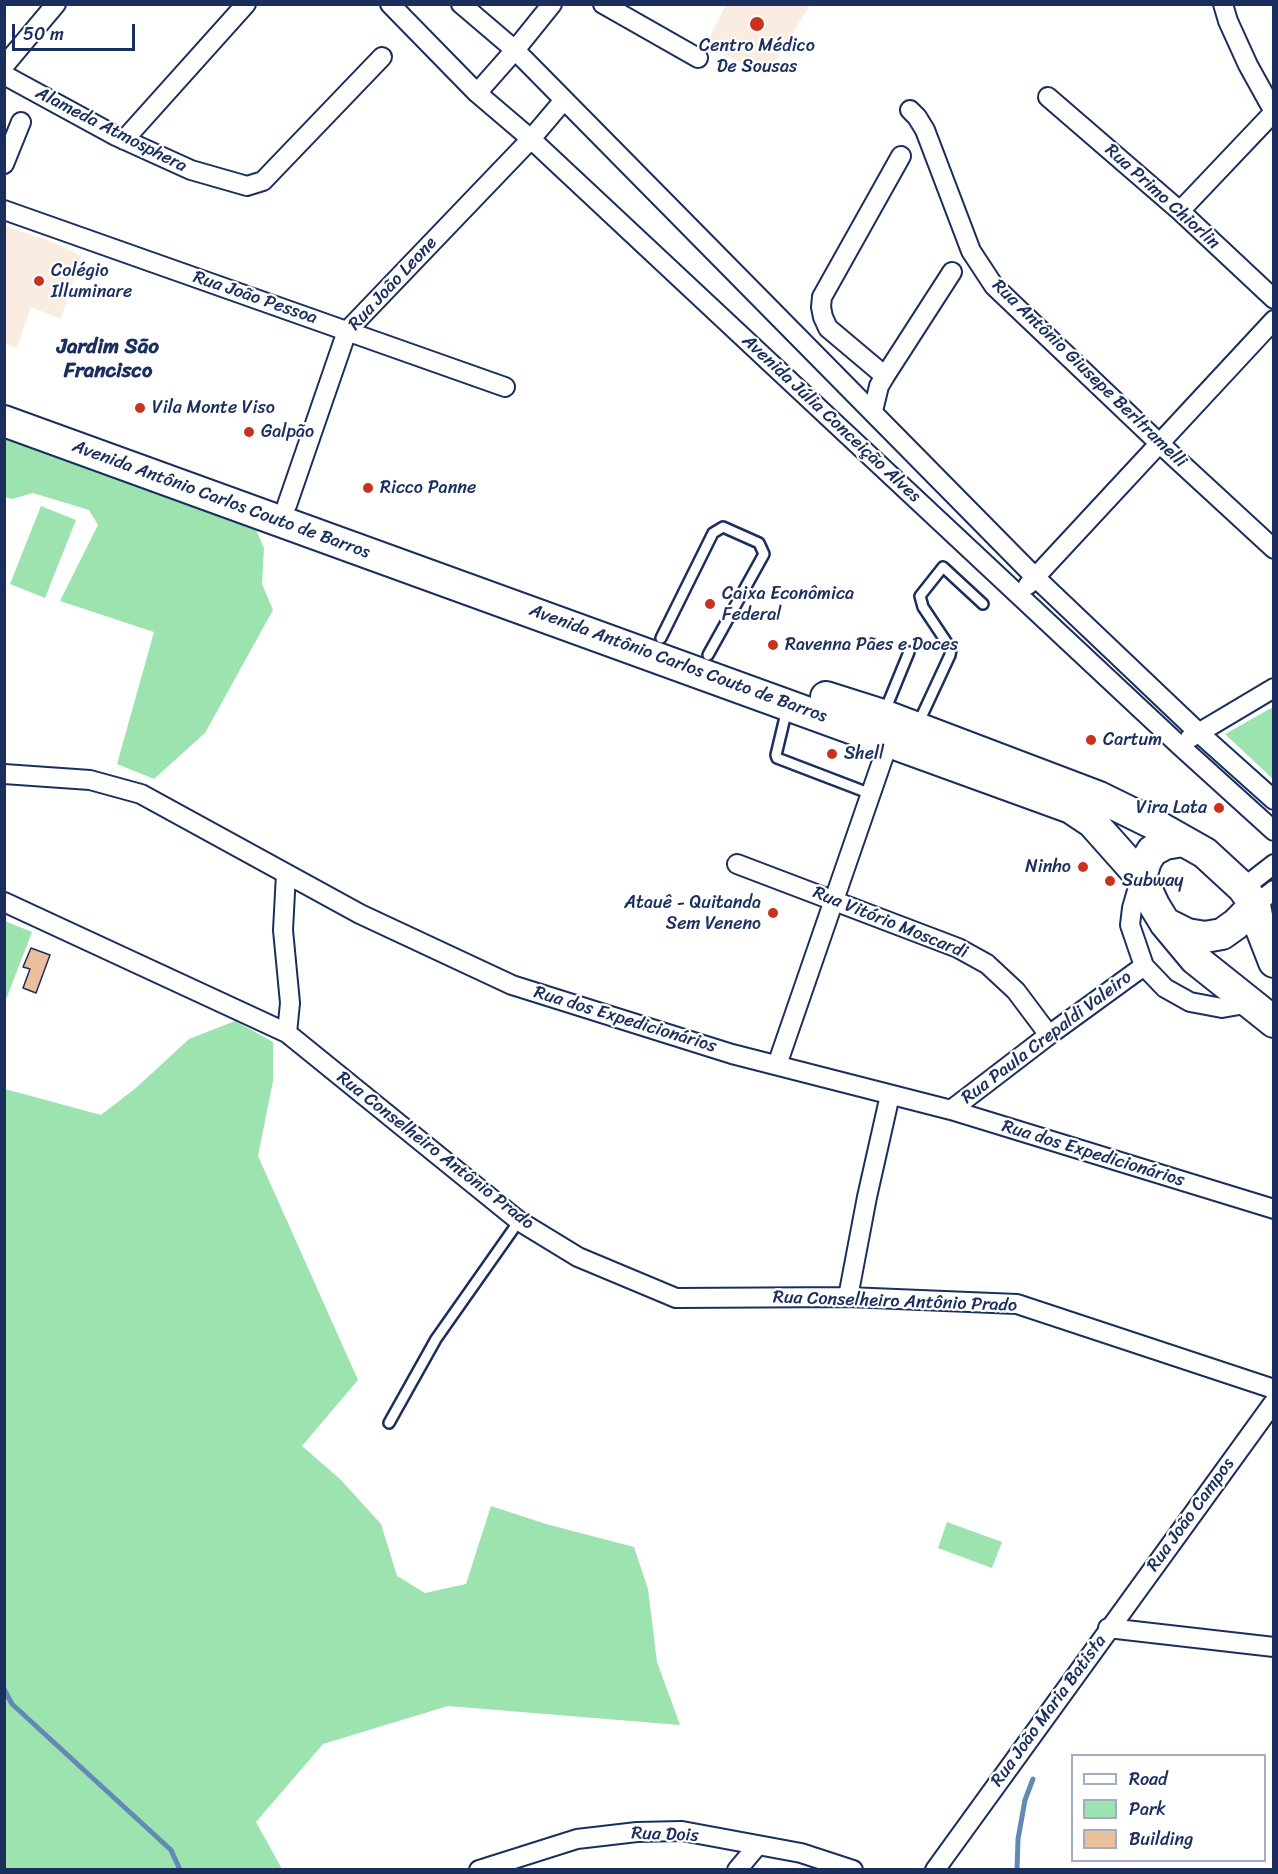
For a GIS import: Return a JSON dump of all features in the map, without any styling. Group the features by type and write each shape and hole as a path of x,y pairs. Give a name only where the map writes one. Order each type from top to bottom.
{"main road":[{"name":"Avenida Antônio Carlos Couto de Barros","path":"4,402 708,655 886,728 1071,808 1092,822 1141,877 1165,923 1195,959 1262,1012"},
{"name":"Avenida Antônio Carlos Couto de Barros","path":"4,421 788,704 886,728 916,729 1099,797 1205,853 1257,894"},
{"path":"1141,877 1152,851 1165,844 1184,841"},
{"path":"1165,923 1186,934 1205,936 1222,934 1236,924 1257,894"},
{"path":"1257,894 1258,921 1274,962"}],"street":[{"path":"4,66 56,4"},
{"path":"124,140 246,4"},
{"name":"Avenida Júlia Conceição Alves","path":"390,4 477,93 531,139 1179,745 1274,831"},
{"name":"Avenida Júlia Conceição Alves","path":"461,4 515,50 1035,576 1198,732 1274,800"},
{"path":"477,93 552,4"},
{"path":"603,4 698,58"},
{"path":"1180,211 1274,112 1248,65 1228,21 1223,4"},
{"name":"Alameda Atmosphera","path":"4,75 124,140 191,170 247,186 263,181 382,57"},
{"name":"Rua Primo Chiorlin","path":"1048,97 1180,211 1274,299"},
{"name":"Rua João Leone","path":"287,505 347,331 531,139 564,100"},
{"name":"Rua Antônio Giusepe Berltramelli","path":"910,110 926,130 971,251 994,286 1274,549"},
{"path":"4,164 21,122"},
{"path":"885,375 828,328 821,307 822,297 901,156"},
{"name":"Rua João Pessoa","path":"4,210 506,387"},
{"path":"873,411 879,386 885,375 952,272"},
{"path":"1019,595 1274,320"},
{"path":"1179,745 1274,688"},
{"path":"777,1065 871,794 886,728"},
{"name":"Rua dos Expedicionários","path":"4,774 90,780 141,794 360,914 512,985 732,1054 951,1110 1274,1209"},
{"name":"Rua Vitório Moscardi","path":"737,864 958,948 987,964 1016,991 1049,1035"},
{"path":"1257,894 1274,864"},
{"path":"286,874 283,930 290,1004 287,1033"},
{"path":"1141,877 1132,908 1130,925 1144,966 1165,988 1190,1002 1262,1012"},
{"name":"Rua Conselheiro Antônio Prado","path":"4,902 287,1033 519,1221 578,1257 676,1298 848,1297 1017,1304 1274,1389"},
{"name":"Rua Paula Crepaldi Valeiro","path":"951,1110 1144,966"},
{"path":"848,1297 890,1095"},
{"name":"Rua João Campos","path":"1108,1628 1274,1402"},
{"name":"Rua João Maria Batista","path":"935,1869 1108,1628 1274,1647"},
{"name":"Rua Dois","path":"479,1869 577,1839 637,1832 682,1832 759,1845 801,1853 852,1869"},
{"path":"737,1869 759,1845"}],"lane":[{"path":"661,638 713,533 723,527 759,543 764,554 708,655"},
{"path":"916,729 951,649 923,607 920,596 943,567 983,604"},
{"path":"886,728 909,652"},
{"path":"788,704 777,758 871,794"},
{"path":"389,1423 436,1339 519,1221"}],"shaded area":[{"name":"Centro Médico De Sousas","path":"726,4 810,5 766,76 706,44"},
{"name":"Colégio Illuminare","path":"5,226 53,242 81,256 61,319 31,307 17,348 5,344"}],"green space":[{"path":"4,429 252,521 264,548 262,584 273,610 205,733 154,779 117,764 154,632 60,601 98,525 89,510 33,493 12,499 5,497"},
{"path":"41,506 76,520 45,598 10,584"},
{"path":"1273,707 1273,779 1225,734"},
{"path":"5,921 32,932 5,1002"},
{"path":"235,1021 273,1042 273,1081 258,1156 358,1380 302,1446 340,1479 381,1524 397,1576 425,1593 466,1584 491,1506 546,1524 634,1547 648,1589 657,1662 680,1725 448,1706 323,1744 256,1822 282,1869 5,1869 5,1089 101,1115 137,1087 189,1039"},
{"path":"947,1522 1002,1542 992,1568 938,1548"}],"building":[{"path":"31,948 50,955 36,993 23,988 30,969 23,967"}],"waterway":[{"path":"4,1689 12,1704 171,1850 180,1870"},
{"path":"1017,1870 1018,1839 1025,1800 1033,1779"}],"place":[{"name":"Centro Médico De Sousas","path":"757,24"},
{"name":"Colégio Illuminare","path":"39,281"},
{"name":"Vila Monte Viso","path":"140,408"},
{"name":"Galpão","path":"249,432"},
{"name":"Ricco Panne","path":"368,488"},
{"name":"Caixa Econômica Federal","path":"710,604"},
{"name":"Ravenna Pães e Doces","path":"773,645"},
{"name":"Cartum","path":"1091,740"},
{"name":"Shell","path":"832,754"},
{"name":"Vira Lata","path":"1219,808"},
{"name":"Ninho","path":"1083,867"},
{"name":"Subway","path":"1110,881"},
{"name":"Atauê - Quitanda Sem Veneno","path":"773,913"}],"district":[{"name":"Jardim São Francisco","path":"108,360"}]}
